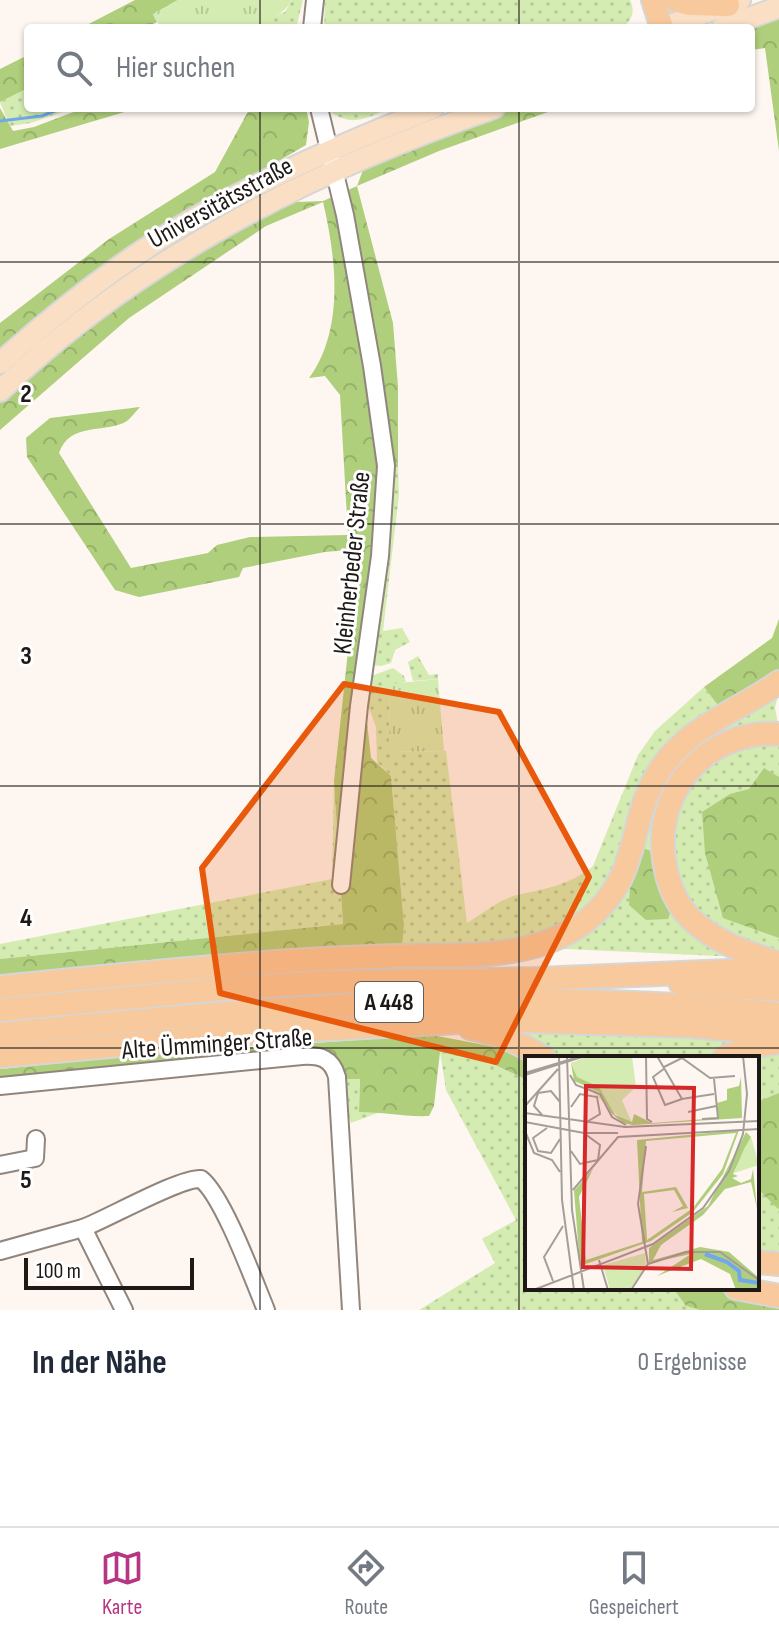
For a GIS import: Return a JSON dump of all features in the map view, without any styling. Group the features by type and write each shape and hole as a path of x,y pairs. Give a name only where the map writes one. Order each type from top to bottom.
{"highway":[{"path":"638,0 645,24"},
{"path":"653,0 661,24"},
{"path":"676,0 689,4 734,2"},
{"path":"0,987 308,960 464,955 539,943 582,924 610,897 630,859 645,800 672,754 713,721 779,682"},
{"path":"779,734 744,737 704,756 686,774 665,809 662,846 671,888 689,917 703,930 779,966"},
{"path":"538,979 779,966"},
{"name":"A 448","path":"0,1010 231,988 393,980 538,979 779,990"},
{"name":"A 448","path":"0,1034 265,1009 451,1000 652,1005 779,1014"},
{"path":"0,1056 252,1033 496,1020 690,1026 779,1034"},
{"path":"445,1023 489,1032 526,1046 541,1056"},
{"path":"729,1056 750,1047 779,1042"},
{"path":"759,1262 779,1264"},
{"path":"747,1290 779,1296"}],"main road":[{"path":"673,24 734,2"},
{"path":"733,24 779,7"},
{"name":"Universitätsstraße","path":"0,363 52,318 129,260 193,219 332,160 425,112"},
{"name":"Universitätsstraße","path":"0,391 87,315 177,253 332,160 397,143 483,112"}],"street":[{"path":"312,24 315,0"},
{"name":"Kleinherbeder Straße","path":"320,112 372,366 386,466 380,556 359,706 341,885"},
{"name":"Alte Ümminger Straße","path":"0,1086 302,1056 325,1058 331,1063 337,1077 351,1310"},
{"path":"0,1165 35,1158 36,1139"},
{"path":"0,1251 83,1228 183,1181 201,1179 209,1186 229,1225 266,1310"},
{"path":"83,1228 124,1310"}],"highlighted area":[{"path":"344,684 499,712 589,877 496,1062 220,993 202,868"}],"green space":[{"path":"135,0 178,0 153,14 157,22 153,24 89,24"},
{"path":"178,0 292,0 282,12 254,24 159,24 153,14"},
{"path":"292,0 303,0 297,24 255,24 285,12"},
{"path":"325,0 630,0 633,12 626,24 324,24"},
{"path":"779,16 779,151 765,48 755,49 755,24"},
{"path":"24,57 24,90 0,102 0,69"},
{"path":"24,90 24,112 63,112 31,123 10,126 0,102"},
{"path":"0,108 13,131 34,127 73,112 125,112 0,149"},
{"path":"248,112 307,112 309,122 306,145 166,227 0,355 0,323 109,239 215,172"},
{"path":"331,112 381,112 354,120"},
{"path":"506,112 548,112 439,151 357,186 366,162"},
{"path":"357,186 393,323 398,387 398,467 381,466 365,719 371,758 391,776 404,925 402,947 0,978 0,959 343,924 334,781 359,549 325,552 243,568 239,577 139,597 115,590 27,457 26,438 50,418 140,407 127,421 118,425 71,436 59,453 131,568 208,553 217,545 250,537 348,535 340,395 325,376 309,378 328,338 333,315 334,269 323,202 266,226 129,318 0,430 0,401 129,296 199,250 293,198 296,202 323,201"},
{"path":"392,466 398,467 399,495 383,631 402,628 410,642 395,650 391,663 381,666 372,665 392,501"},
{"path":"779,619 779,673 720,708 704,687 772,638"},
{"path":"418,656 429,675 438,674 438,679 413,681 408,662"},
{"path":"393,668 404,676 406,682 390,685 389,752 446,751 467,923 504,900 566,882 593,866 638,755 655,731 704,687 720,708 698,721 625,845 600,896 556,930 497,945 402,947 404,925 391,776 377,762 376,727 366,700 371,676"},
{"path":"438,679 444,751 389,752 390,684"},
{"path":"779,691 775,708 779,729 688,763 659,872 739,957 545,948 577,935 680,755"},
{"path":"765,744 779,745 779,952 736,937 706,918 686,892 677,872 673,851 679,809 687,790 701,773 729,753"},
{"path":"764,768 779,777 779,938 723,918 705,853 702,812 730,794 749,789"},
{"path":"334,781 343,924 0,959 0,944 332,879"},
{"path":"643,848 653,852 672,908 668,919 646,920 629,905 630,885"},
{"path":"508,1029 749,1040 717,1056 554,1056"},
{"path":"432,1035 506,1049 525,1058 525,1079 493,1064 440,1052 434,1106 429,1116 420,1116 359,1112 360,1079 345,1079 336,1057 324,1052 0,1079 0,1069 151,1054"},
{"path":"779,1051 779,1253 759,1251 759,1056 756,1056"},
{"path":"440,1052 493,1064 525,1079 525,1290 674,1290 686,1306 700,1310 419,1310 495,1263 482,1239 516,1220 446,1090"},
{"path":"360,1078 359,1112 380,1112 351,1123 347,1114 345,1079"},
{"path":"779,1093 778,1209 759,1190 759,1101"},
{"path":"674,1290 718,1290 740,1299 779,1305 779,1310 700,1310 686,1306"}],"waterway":[{"path":"0,121 52,112"}]}
